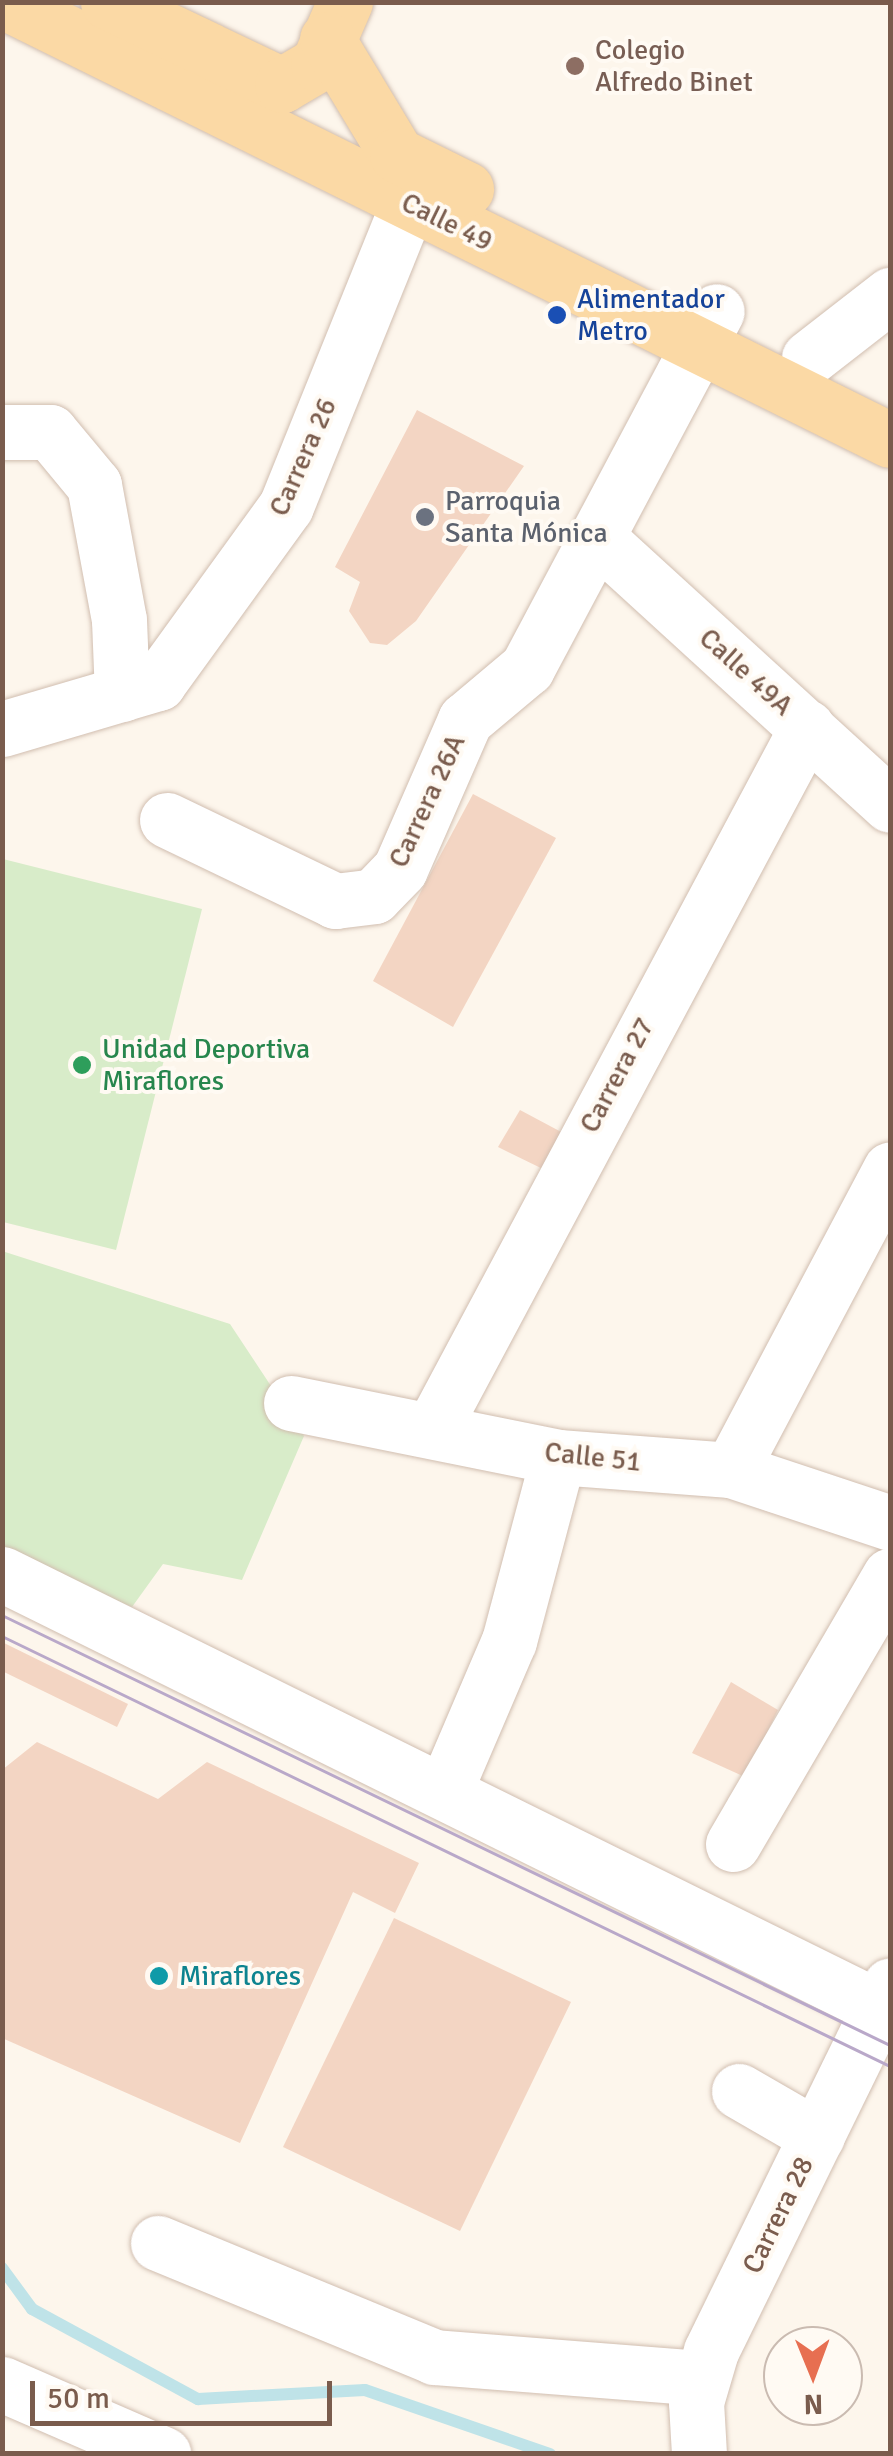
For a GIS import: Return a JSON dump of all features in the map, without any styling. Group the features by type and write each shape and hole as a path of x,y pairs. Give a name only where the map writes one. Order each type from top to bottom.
{"main road":[{"name":"Calle 49","path":"5,2 415,187 708,328 890,440"},
{"name":"Calle 49","path":"108,2 264,82 282,85 318,64 336,21"},
{"name":"Calle 49","path":"336,21 376,125 415,187"},
{"name":"Calle 49","path":"708,328 809,358 890,398"}],"street":[{"name":"Carrera 26","path":"6,719 158,683 286,506 415,187"},
{"path":"809,358 890,295"},
{"name":"Carrera 26A","path":"167,820 335,901 374,896 400,869 465,720 527,668 601,541 708,328"},
{"path":"2,432 50,432 94,485 119,620 122,694"},
{"name":"Calle 49A","path":"601,541 890,805"},
{"name":"Carrera 27","path":"434,1426 807,727"},
{"path":"732,1470 890,1170"},
{"name":"Calle 51","path":"291,1403 434,1426 558,1457 732,1470 890,1523"},
{"path":"445,1790 509,1641 558,1457"},
{"path":"2,1574 887,2002"},
{"path":"733,1844 890,1575"},
{"name":"Carrera 28","path":"699,2421 817,2136 872,2086 887,2002"},
{"path":"739,2091 817,2136"},
{"path":"158,2243 387,2346 699,2421"},
{"path":"2,2384 164,2454"}],"green space":[{"name":"Unidad Deportiva Miraflores","path":"3,859 202,909 116,1250 3,1222"},
{"path":"2,1251 230,1324 304,1436 242,1580 163,1564 132,1607 3,1551"}],"building":[{"name":"Parroquia Santa Mónica","path":"417,410 524,466 416,621 387,645 370,643 349,611 360,582 335,567"},
{"path":"473,794 556,838 453,1027 373,981"},
{"path":"520,1110 565,1134 547,1171 498,1147"},
{"path":"2,1642 128,1704 117,1727 2,1671"},
{"path":"731,1682 778,1710 745,1777 692,1753"},
{"name":"Miraflores","path":"37,1742 158,1799 207,1762 419,1863 395,1913 353,1892 240,2143 2,2038 2,1770"},
{"path":"394,1918 571,2002 460,2231 283,2147"}],"waterway":[{"path":"2,2268 32,2309 198,2399 365,2390 550,2454"}],"tram line":[{"path":"2,1615 890,2045"},
{"path":"2,1636 890,2066"}],"place":[{"name":"Colegio Alfredo Binet","path":"575,66"},
{"name":"Alimentador Metro","path":"557,315"},
{"name":"Parroquia Santa Mónica","path":"425,517"},
{"name":"Unidad Deportiva Miraflores","path":"82,1065"},
{"name":"Miraflores","path":"159,1976"}]}
